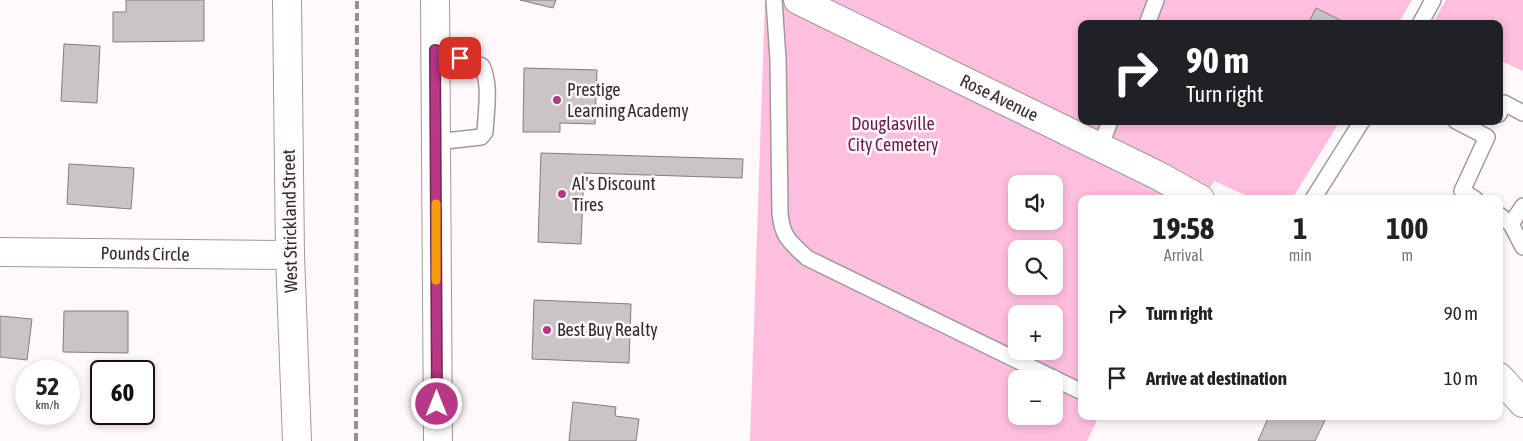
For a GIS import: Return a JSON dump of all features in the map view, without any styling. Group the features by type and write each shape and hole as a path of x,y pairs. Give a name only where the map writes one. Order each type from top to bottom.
{"street":[{"name":"West Strickland Street","path":"287,0 290,256 297,441"},
{"path":"435,0 438,441"},
{"name":"Rose Avenue","path":"798,0 1192,195"},
{"name":"Pounds Circle","path":"0,252 290,256"},
{"path":"1503,380 1523,403"}],"lane":[{"path":"774,0 778,59 780,213 781,228 788,240 807,258 1078,390"},
{"path":"1148,20 1156,0"},
{"path":"1422,20 1433,0"},
{"path":"435,50 482,66 486,76 485,132 481,137 436,142"},
{"path":"1503,105 1504,103 1523,113"},
{"path":"1100,148 1109,125"},
{"path":"1316,195 1359,125"},
{"path":"1464,125 1487,137"},
{"path":"1468,195 1462,191 1493,125"},
{"path":"1512,224 1523,206"},
{"path":"1503,218 1512,224 1523,247"}],"green space":[{"name":"Douglasville City Cemetery","path":"765,0 1412,0 1400,20 1078,20 1078,125 1338,125 1295,195 1245,195 1214,181 1206,195 1078,195 1078,420 1097,420 1087,441 750,441"},
{"path":"1446,0 1523,0 1523,71 1503,62 1503,20 1434,20"}],"building":[{"path":"126,0 204,0 204,41 113,42 113,12 126,12"},
{"path":"520,0 556,0 553,8"},
{"path":"1316,8 1340,20 1310,20"},
{"path":"64,44 100,46 97,103 61,101"},
{"path":"524,68 597,70 595,124 560,123 560,132 523,132"},
{"path":"541,153 743,159 742,178 584,173 581,244 538,242"},
{"path":"69,164 134,168 131,209 67,204"},
{"path":"534,300 631,304 629,363 532,359"},
{"path":"64,311 128,311 128,353 63,352"},
{"path":"0,316 32,319 27,360 0,357"},
{"path":"573,402 616,407 615,416 639,419 636,441 569,441"},
{"path":"1267,420 1325,420 1315,441 1258,441"}],"railway":[{"path":"356,441 357,0"}],"slow traffic":[{"path":"436,204 436,280"}],"place":[{"name":"Prestige Learning Academy","path":"557,100"},
{"name":"Al's Discount Tires","path":"562,194"},
{"name":"Best Buy Realty","path":"547,330"}],"route":[{"path":"437,404 435,50 460,58"}]}
